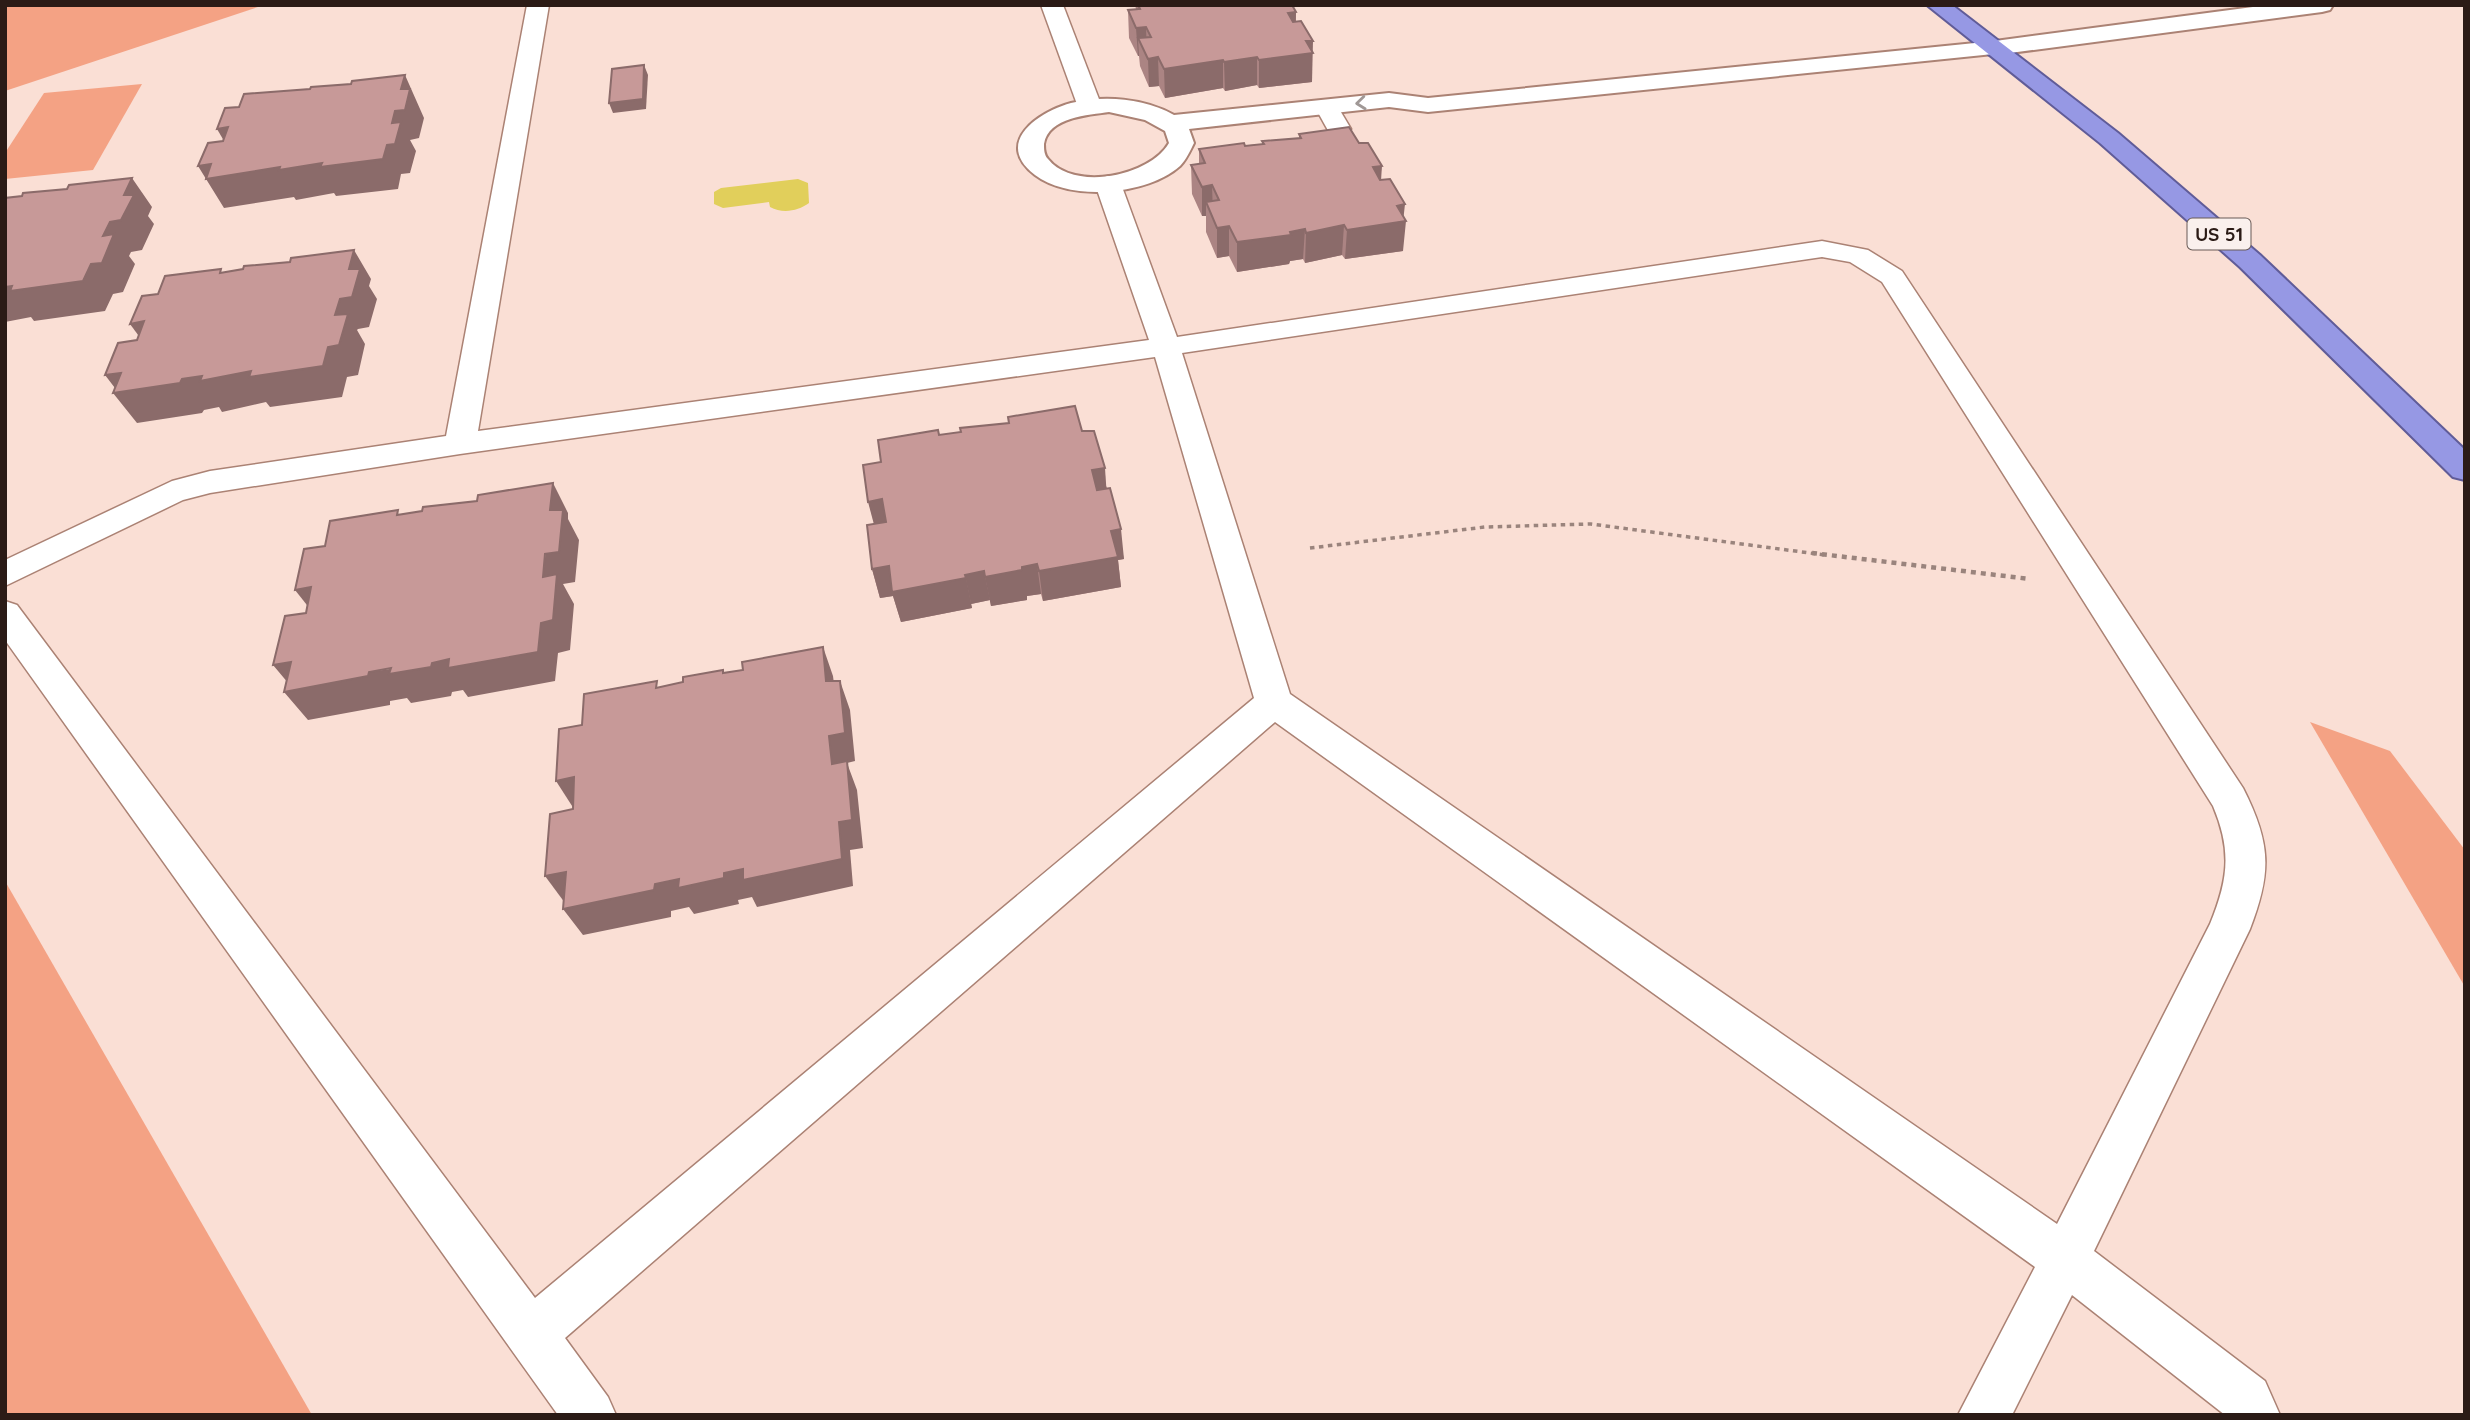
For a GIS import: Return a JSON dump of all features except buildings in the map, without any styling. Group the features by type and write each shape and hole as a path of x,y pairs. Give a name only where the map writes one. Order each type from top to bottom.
{"highway":[{"name":"US 51","path":"1938,5 2109,138 2250,261 2465,469"}],"street":[{"path":"1178,135 1175,159 1159,171 1136,180 1108,184 1080,183 1056,176 1040,166 1030,154 1030,140 1040,127 1056,116 1090,107 1135,107 1156,114 1178,135 1333,118 1412,121 1428,105 1995,48 2322,5"}],"lane":[{"path":"460,444 538,5"},
{"path":"1052,5 1090,107"},
{"path":"1108,184 1166,347 1274,702 2066,1259 2247,1399 2254,1415"},
{"path":"5,574 192,485 460,444 1166,347 1822,249 1858,256 1892,277 2221,787 2243,829 2248,864 2241,898 2229,929 2066,1259 1984,1415"},
{"path":"5,614 590,1415"},
{"path":"531,1334 1274,702"}],"path":[{"path":"1310,548 1431,534 1562,523 1591,524 2014,579"}],"shaded area":[{"path":"5,5 264,5 5,91"},
{"path":"142,84 93,170 5,179 5,153 44,93"},
{"path":"798,179 808,183 809,203 795,210 775,209 770,207 769,202 723,208 714,204 714,192 721,188"},
{"path":"2310,722 2390,751 2465,850 2465,987"},
{"path":"5,881 312,1415 5,1415"}]}
